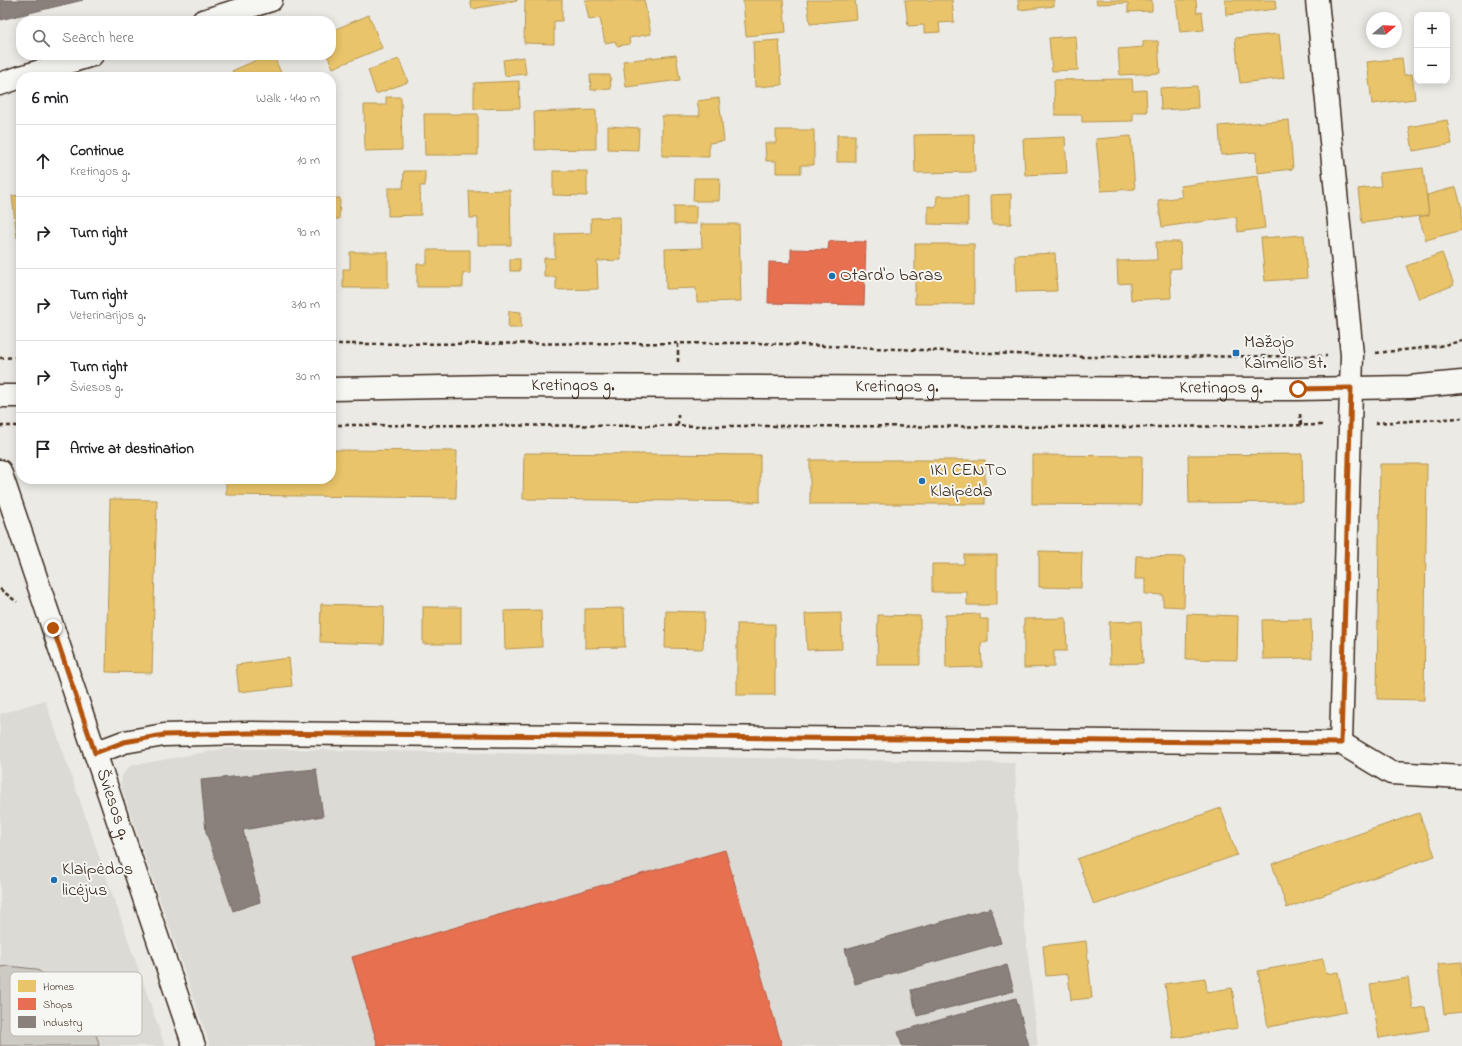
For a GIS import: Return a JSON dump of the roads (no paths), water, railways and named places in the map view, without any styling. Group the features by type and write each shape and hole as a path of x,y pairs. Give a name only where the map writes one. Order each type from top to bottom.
{"street":[{"path":"219,16 271,0"},
{"path":"1317,0 1352,355 1341,743"},
{"path":"37,72 76,60"},
{"path":"0,84 16,79"},
{"name":"Kretingos g.","path":"336,390 499,386 1351,388 1409,387 1462,382"},
{"path":"0,396 16,396"},
{"name":"Šviesos g.","path":"0,471 194,1046"},
{"path":"95,753 124,742 164,735 248,733 1341,743 1390,773 1462,777"}],"place":[{"name":"Otard'o baras","path":"832,276"},
{"name":"Mažojo Kaimelio st.","path":"1236,353"},
{"name":"IKI CENTO Klaipėda","path":"922,481"},
{"name":"Klaipėdos licėjus","path":"54,880"}]}
